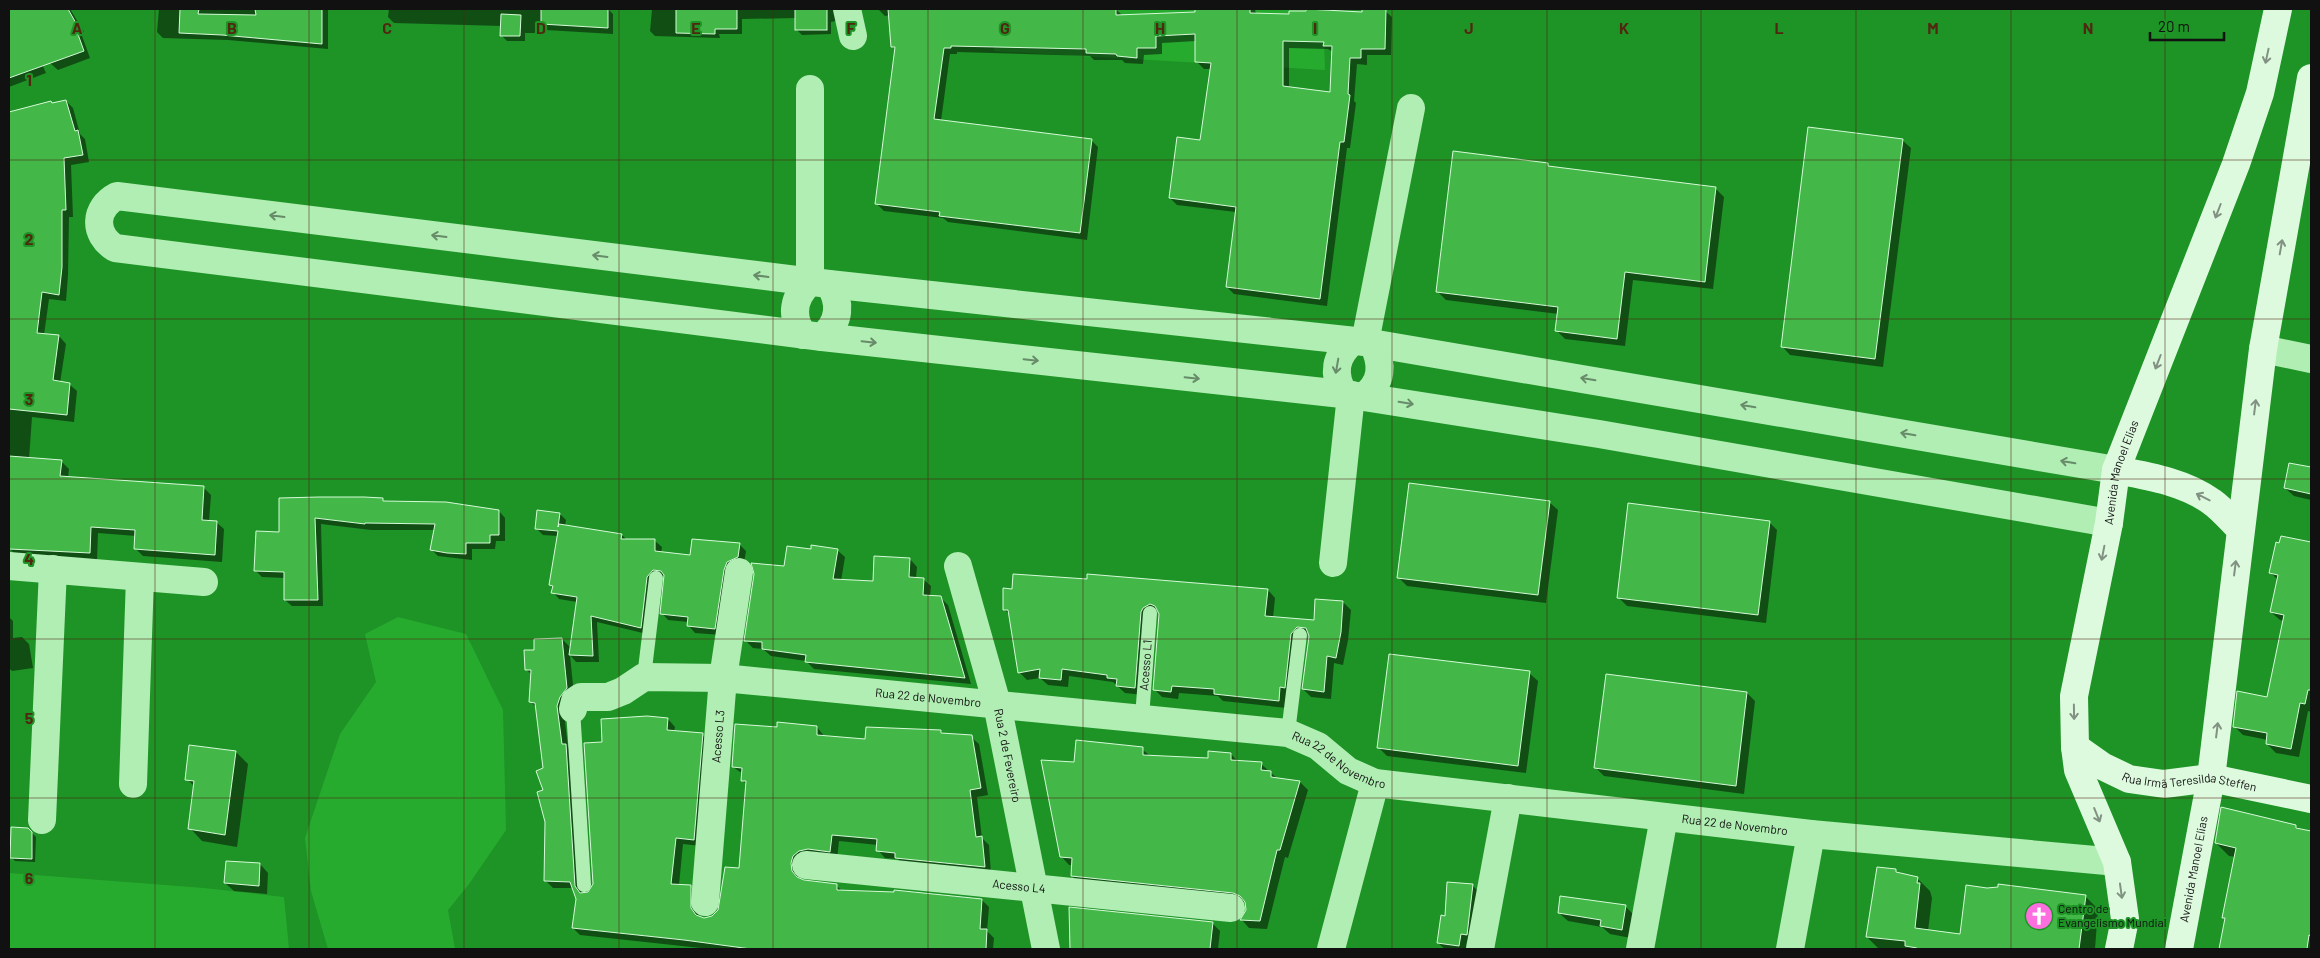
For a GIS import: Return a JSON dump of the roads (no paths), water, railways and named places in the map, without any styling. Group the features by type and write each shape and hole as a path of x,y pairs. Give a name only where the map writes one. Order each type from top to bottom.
{"main road":[{"name":"Avenida Manoel Elias","path":"2120,949 2125,919 2116,862 2078,770 2075,747 2074,696 2109,522 2116,470 2236,164 2260,93 2278,9"},
{"name":"Avenida Manoel Elias","path":"2179,949 2211,778 2263,349 2311,78"},
{"path":"2116,470 2152,477 2183,487 2212,502 2240,529"},
{"name":"Rua Irmã Teresilda Steffen","path":"2075,747 2102,766 2129,779 2164,784 2211,778 2311,799"}],"street":[{"path":"847,9 852,36"},
{"path":"810,89 819,283"},
{"path":"1333,563 1353,395 1336,376 1336,365 1339,356 1363,342 1410,108"},
{"path":"2109,522 1609,435 1353,395 813,336 115,248 102,238 98,222 104,206 117,196 819,283 1363,342 2116,470"},
{"path":"819,283 835,293 838,312 830,331 813,336 796,322 794,306 802,288 819,283"},
{"path":"1353,395 1371,391 1380,373 1380,363 1363,342"},
{"path":"2263,349 2311,359"},
{"path":"9,566 204,582"},
{"name":"Rua 2 de Fevereiro","path":"958,566 997,704 1046,949"},
{"path":"42,820 54,569"},
{"name":"Acesso L3","path":"706,902 723,678 738,572"},
{"path":"133,784 140,577"},
{"path":"573,709 575,702 581,697 608,697 623,691 644,677"},
{"name":"Rua 22 de Novembro","path":"644,677 723,678 1142,717 1288,733 1318,746 1348,771 1375,783 1811,834 2116,862"},
{"path":"1331,949 1375,783"},
{"path":"1480,949 1508,798"},
{"path":"1640,949 1664,817"},
{"path":"1790,949 1811,834"},
{"name":"Acesso L4","path":"806,865 1230,908"}],"lane":[{"path":"644,677 656,578"},
{"name":"Acesso L1","path":"1142,717 1150,613"},
{"path":"1288,733 1300,635"},
{"path":"573,709 584,885"}],"place":[{"name":"Centro de Evangelismo Mundial","path":"2039,916"}]}
